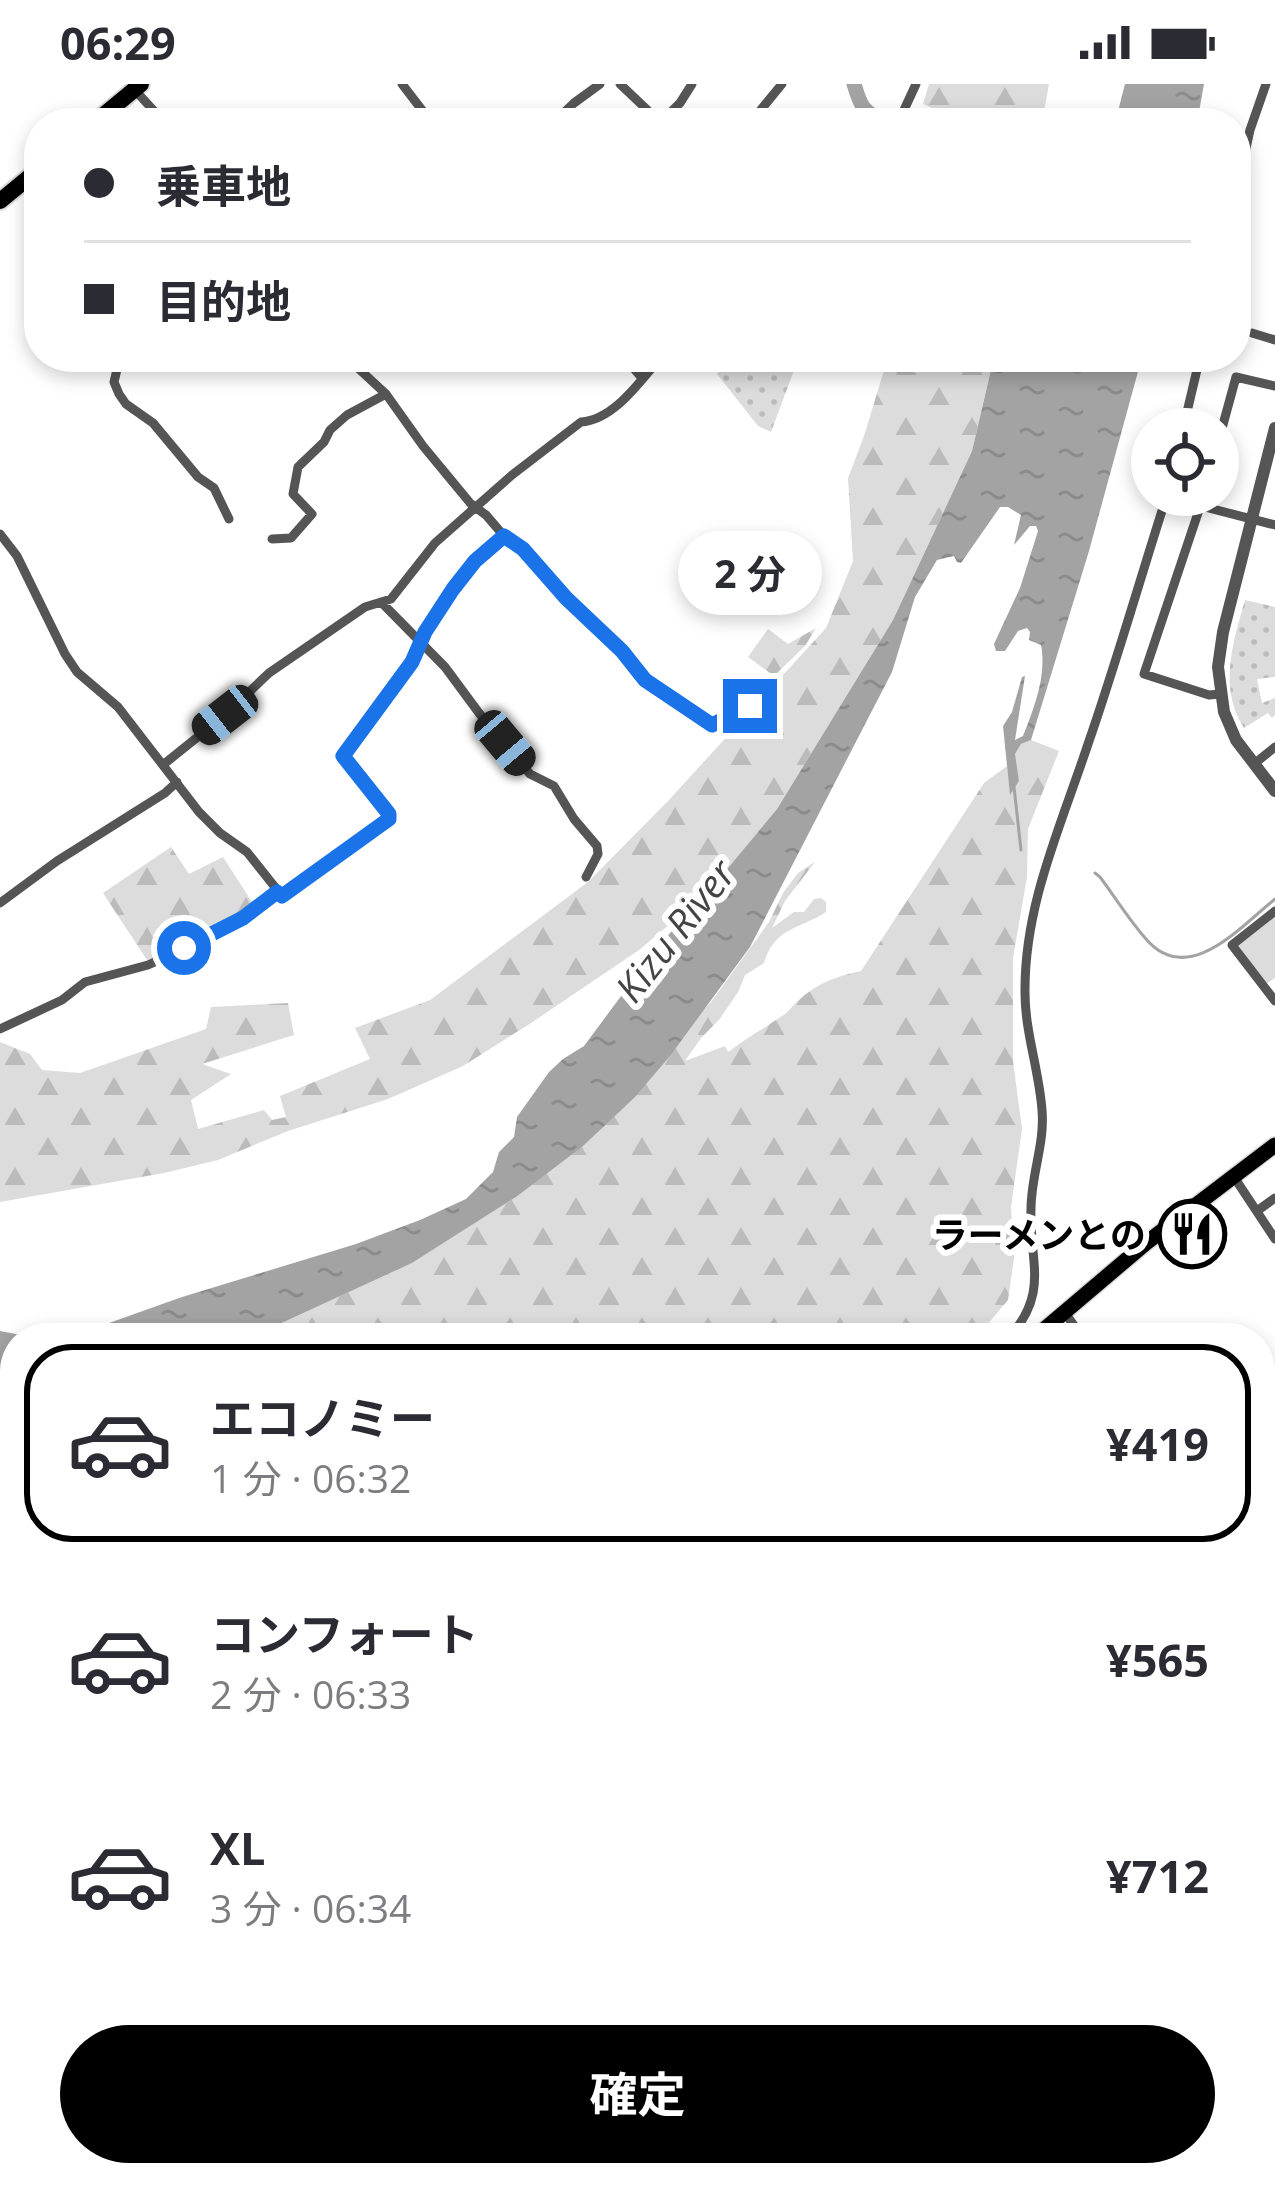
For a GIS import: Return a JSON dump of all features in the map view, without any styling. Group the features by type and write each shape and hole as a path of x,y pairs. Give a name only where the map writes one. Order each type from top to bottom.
{"highway":[{"path":"111,108 135,86"},
{"path":"0,201 24,181"}],"main road":[{"path":"1053,1323 1132,1254 1275,1146"}],"street":[{"path":"401,84 420,108"},
{"path":"569,108 600,84"},
{"path":"620,84 645,108"},
{"path":"762,108 782,84"},
{"path":"1251,127 1266,84"},
{"path":"1252,333 1275,340"},
{"path":"115,372 118,394 153,423 198,477 214,488 230,519"},
{"path":"362,372 386,394 476,508 523,549 645,680 712,725 750,706"},
{"path":"637,372 642,378"},
{"path":"164,764 269,674 365,607 391,599 435,543 512,475 581,422 595,421 634,390 647,372"},
{"path":"1189,408 1197,372"},
{"path":"1227,408 1236,376 1275,386"},
{"path":"272,539 291,538 312,514 293,494 298,467 346,415 386,394"},
{"path":"1275,428 1218,667 1220,694 1236,740 1275,790"},
{"path":"1239,514 1275,525"},
{"path":"1021,1323 1029,1312 1036,1272 1030,1209 1042,1136 1024,997 1027,941 1050,851 1160,516"},
{"path":"1197,516 1144,674 1220,694"},
{"path":"0,534 17,556 70,663 118,707 200,812 247,852 282,896 389,819 376,795 343,756 412,662 444,603 475,561 504,536"},
{"path":"381,602 446,667 530,774 554,786 598,846 586,877"},
{"path":"1255,764 1275,747"},
{"path":"0,903 177,782"},
{"path":"0,1029 62,1000 85,982 148,965 184,948 243,918 277,892"},
{"path":"1275,911 1232,945 1275,1001"},
{"path":"1234,1177 1273,1230"},
{"path":"1257,1211 1275,1198"},
{"path":"1066,1313 1073,1323"}],"green space":[{"path":"929,84 1049,84 1045,108 932,108 923,104"},
{"path":"793,372 771,432 758,426 717,374"},
{"path":"883,372 990,372 972,451 893,620 777,809 708,892 639,950 531,1023 463,1066 388,1099 288,1131 218,1160 0,1202 0,1042 30,1054 42,1070 80,1073 206,1029 211,1007 288,1003 294,1035 202,1064 231,1074 191,1100 198,1129 264,1110 272,1120 286,1117 280,1096 370,1059 355,1028 430,1000 588,882 826,628 853,561 848,478"},
{"path":"1245,600 1275,607 1275,677 1257,679 1262,703 1275,698 1275,715 1272,718 1268,713 1244,728 1230,681"},
{"path":"816,628 774,676 748,657 768,629 788,644"},
{"path":"1031,740 1059,751 1028,829 1027,877 1013,958 1013,1061 1022,1129 1011,1207 1014,1258 1008,1300 989,1323 282,1323 412,1263 516,1197 711,1002 769,922 783,893 798,873 815,862 785,901 772,928 794,912 804,912 814,899 826,902 826,912 774,942 764,963 745,975 719,1020 685,1061 725,1046 728,1052 813,989 861,971 984,783 1007,766 1010,792 1019,781 1014,754"},
{"path":"171,847 189,874 223,857 254,905 147,960 103,893"},
{"path":"1275,914 1275,978 1266,984 1238,945"}],"water":[{"path":"1125,84 1204,84 1200,108 1119,108"},
{"name":"Kizu River","path":"990,372 1138,372 1031,740 1015,754 1019,781 1010,795 1003,726 1025,676 1015,740 1023,736 1038,692 1041,645 1029,640 1027,628 1018,631 1005,651 996,651 994,644 1020,588 1038,531 1030,526 1014,545 1021,515 1000,507 961,563 954,556 937,560 915,597 892,672 750,947 670,1056 583,1146 516,1197 412,1263 282,1323 109,1323 420,1220 466,1199 493,1172 499,1152 514,1137 517,1117 549,1072 584,1046 659,945 777,809 893,620 972,451"}],"waterway":[{"path":"854,84 864,108"},
{"path":"1014,787 1021,850"},
{"path":"1095,873 1146,939 1162,952 1179,957 1213,948 1275,899"}],"place":[{"name":"ラーメンとの","path":"1192,1234"}],"route":[{"path":"184,948 243,918 277,892 282,896 389,819 343,756 412,662 453,589 504,536 523,549 645,680 674,701 712,725 750,706"}]}
